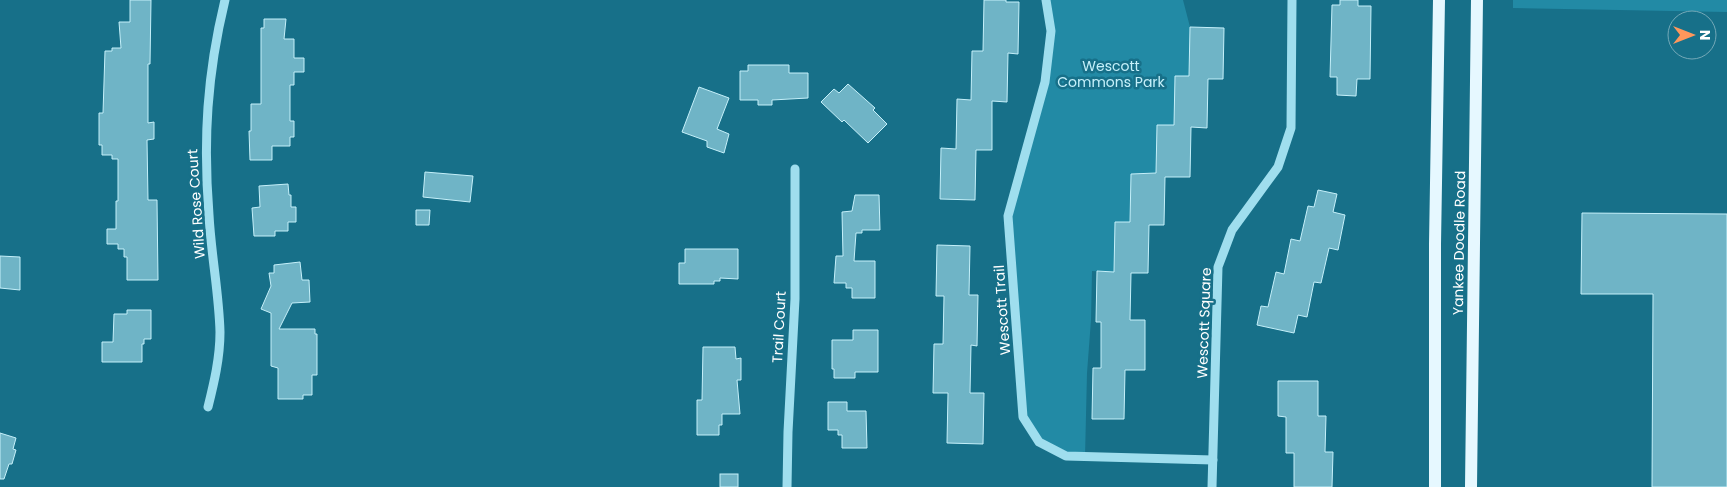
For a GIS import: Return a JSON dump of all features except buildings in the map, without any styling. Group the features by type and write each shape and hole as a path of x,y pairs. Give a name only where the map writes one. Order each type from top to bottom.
{"main road":[{"name":"Yankee Doodle Road","path":"1434,487 1439,0"},
{"name":"Yankee Doodle Road","path":"1471,487 1477,0"}],"street":[{"name":"Wild Rose Court","path":"208,407 214,383 220,334 209,217 206,123 216,33 225,0"},
{"name":"Wescott Trail","path":"1046,0 1051,31 1046,82 1008,216 1023,417 1039,442 1066,456 1213,460"},
{"name":"Wescott Square","path":"1212,487 1218,267 1232,230 1278,167 1291,128 1292,0"},
{"name":"Trail Court","path":"787,487 795,299 795,169"}],"green space":[{"name":"Wescott Commons Park","path":"1046,0 1183,0 1190,27 1189,76 1175,76 1174,125 1157,125 1156,173 1131,174 1130,222 1115,222 1114,272 1092,271 1085,457 1066,456 1039,442 1023,417 1008,216 1045,82 1051,31"},
{"path":"1513,0 1727,0 1727,12 1717,12 1717,10 1513,8"}]}
